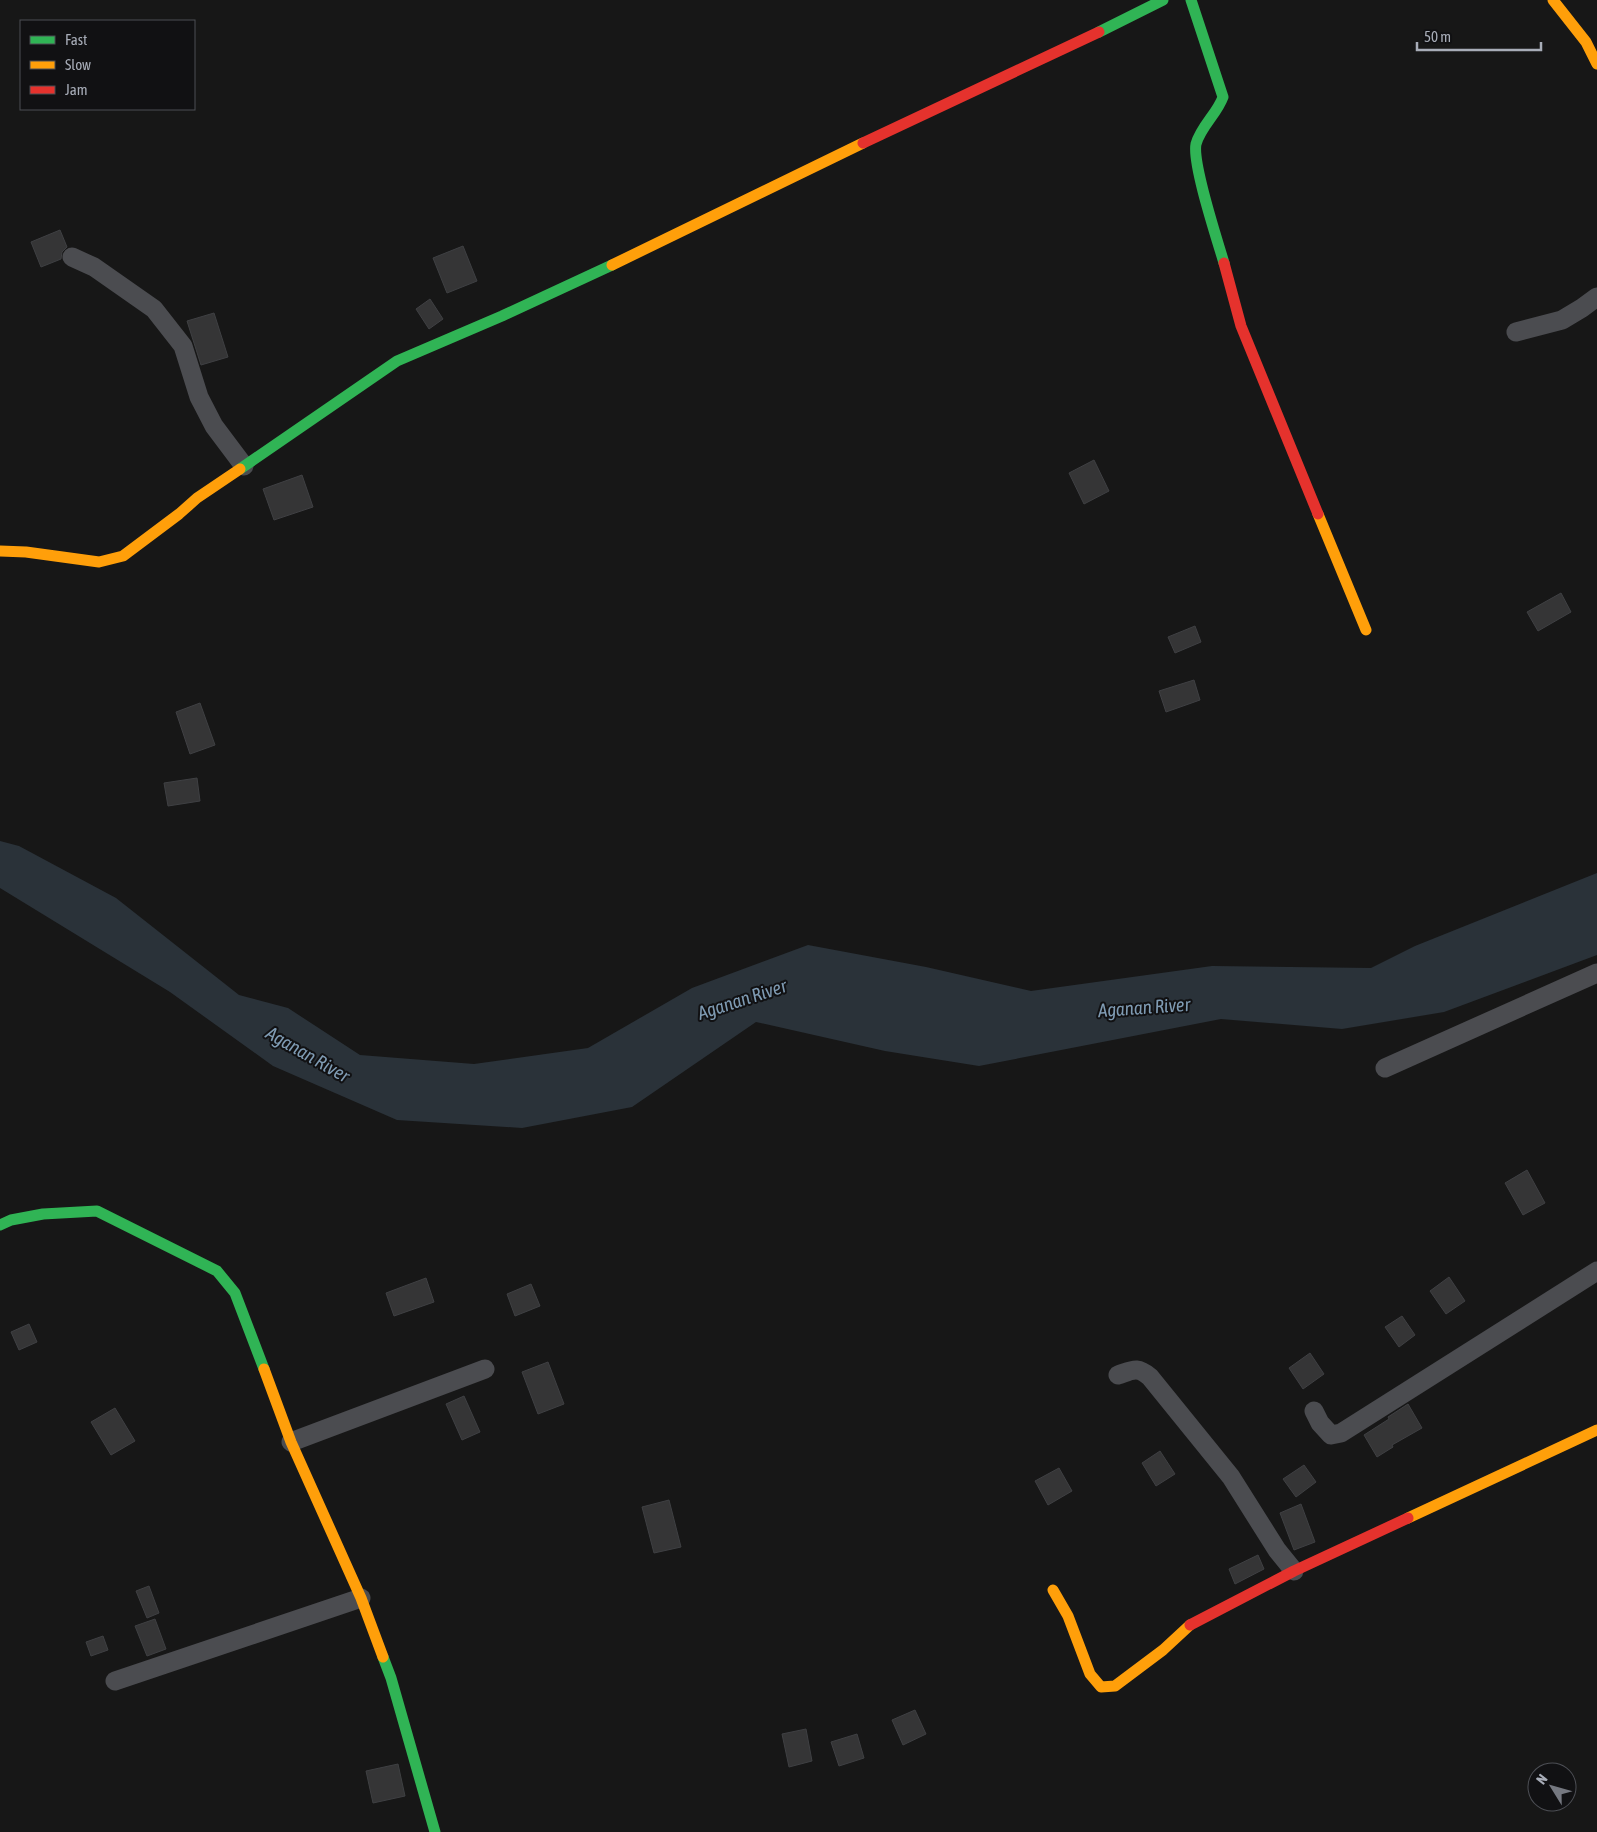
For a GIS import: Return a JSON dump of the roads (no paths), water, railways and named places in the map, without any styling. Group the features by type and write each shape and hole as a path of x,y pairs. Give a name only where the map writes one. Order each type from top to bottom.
{"street":[{"path":"0,551 26,552 99,562 123,556 197,498 397,361 502,316 646,250 806,169 1106,29 1163,0"},
{"path":"1191,0 1223,97 1220,107 1196,143 1195,154 1241,326 1366,630"},
{"path":"1553,0 1586,42 1597,64"},
{"path":"72,258 94,268 154,309 183,346 199,397 214,426 244,466"},
{"path":"1516,332 1562,320 1597,297"},
{"path":"1385,1068 1597,973"},
{"path":"0,1225 11,1220 43,1214 97,1211 217,1270 235,1293 291,1442 361,1598 391,1678 435,1832"},
{"path":"1314,1411 1320,1423 1331,1435 1341,1433 1597,1271"},
{"path":"1118,1375 1136,1369 1143,1371 1150,1377 1231,1477 1277,1550 1294,1571"},
{"path":"291,1442 485,1370"},
{"path":"1053,1590 1068,1616 1090,1674 1100,1687 1115,1686 1164,1650 1188,1626 1223,1607 1294,1571 1597,1430"},
{"path":"115,1680 361,1598"}],"water":[{"name":"Aganan River","path":"0,841 19,846 116,898 239,995 288,1008 360,1055 474,1064 588,1048 692,988 808,945 926,967 1031,991 1212,966 1371,968 1415,946 1597,873 1597,955 1444,1012 1342,1029 1221,1019 979,1066 885,1051 756,1022 632,1107 522,1128 397,1120 273,1066 170,992 0,888"}]}
